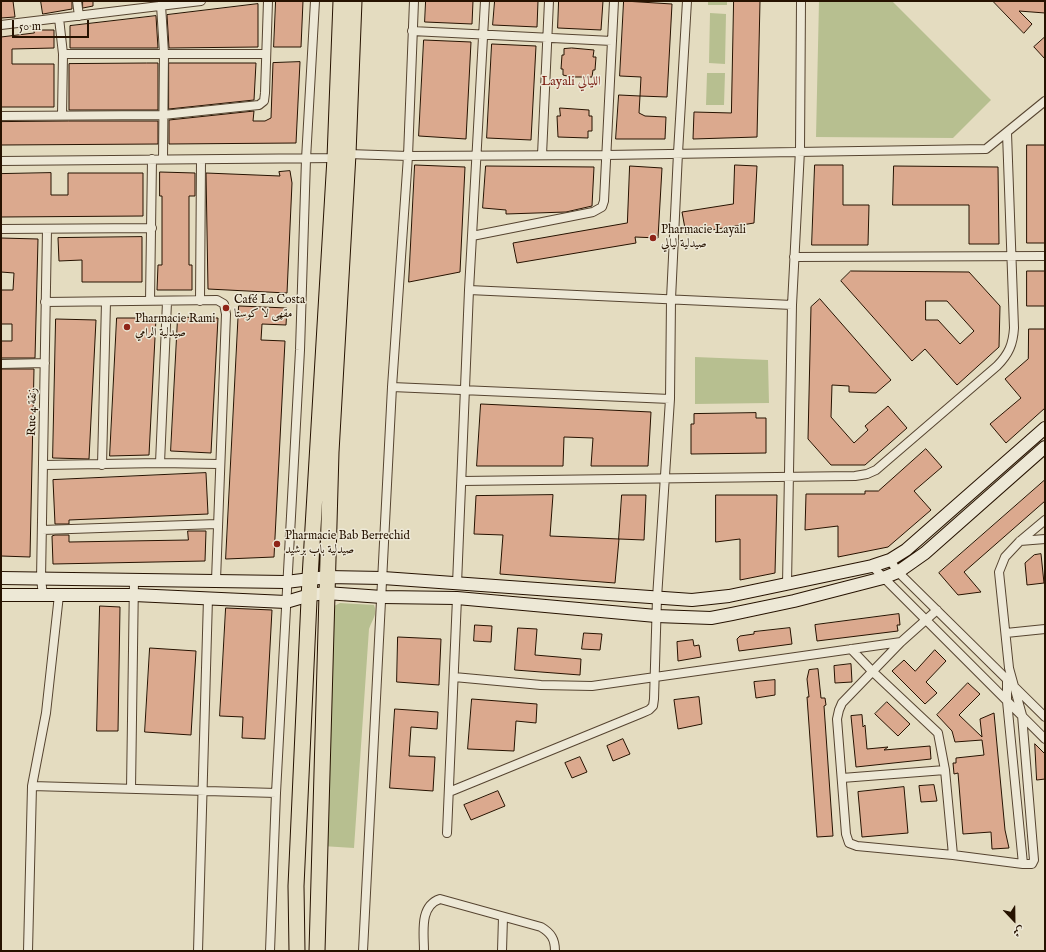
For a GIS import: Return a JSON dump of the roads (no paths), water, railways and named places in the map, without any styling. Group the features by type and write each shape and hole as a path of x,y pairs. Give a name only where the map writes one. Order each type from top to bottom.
{"highway":[{"path":"317,951 326,594 341,156 340,1"},
{"path":"297,951 296,886 310,578 354,1"}],"main road":[{"path":"1,578 286,582 327,577 383,578 657,598 710,599 872,566 890,560 906,550 1045,428"},
{"path":"1,595 134,595 286,602 310,595 326,594 382,598 457,598 656,616 704,618 732,614 794,601 883,578 898,572 925,553 1045,447"}],"street":[{"path":"77,1 79,16"},
{"path":"1,25 170,3 201,1"},
{"path":"1,116 163,115 259,105 264,100 265,93 268,1"},
{"path":"270,951 286,582 300,350 306,159 315,1"},
{"path":"363,951 392,387 408,156 414,1"},
{"path":"457,584 462,481 464,389 485,1"},
{"path":"542,155 549,1"},
{"path":"472,236 593,212 600,209 604,201 614,1"},
{"path":"448,792 649,710 652,706 654,699 656,616 670,399 671,299 687,1"},
{"path":"787,584 792,304 800,150 801,1"},
{"path":"162,5 164,53 163,159"},
{"path":"59,18 63,54 62,115"},
{"path":"412,31 547,39 612,41"},
{"path":"63,54 266,54"},
{"path":"1,161 306,159 341,156 606,155 800,150 986,149 1045,101"},
{"path":"462,481 855,476 868,474 876,470 1004,360 1009,352 1013,336 1012,256 1007,133"},
{"path":"150,301 152,159"},
{"path":"200,300 201,160"},
{"path":"1,229 152,228"},
{"name":"Rue 4 زنقة","path":"43,595 41,579 47,229"},
{"path":"794,257 1045,256"},
{"path":"469,290 792,304"},
{"path":"45,302 167,302 217,300 224,304 226,308 219,464 216,580"},
{"path":"102,465 106,302"},
{"path":"160,463 167,302"},
{"path":"1,364 45,363"},
{"path":"392,387 670,399"},
{"path":"44,465 160,463 219,464"},
{"path":"937,610 901,642 849,695 839,710 837,719 846,834 851,844 1032,864 1034,860 1022,715 1009,668 999,572 1004,557 1045,520"},
{"path":"42,530 217,524"},
{"path":"1020,541 1045,539"},
{"path":"890,560 898,572 1045,717"},
{"path":"872,566 1044,738"},
{"path":"131,788 134,579"},
{"path":"28,951 32,786 46,713 60,595"},
{"path":"198,951 208,598"},
{"path":"447,833 457,598"},
{"path":"1006,633 1045,629"},
{"path":"454,678 568,687 592,686 901,642"},
{"path":"852,649 872,672 936,730 941,743 945,770 953,855"},
{"path":"1009,668 1007,679 1007,701 1023,864"},
{"path":"842,778 945,770"},
{"path":"32,786 276,793"},
{"path":"424,951 425,914 427,907 432,902 440,899 503,916 547,930 555,942 555,951"},
{"path":"502,951 503,916"}],"place":[{"name":"Pharmacie Layali صيدلية ليالي","path":"653,238"},
{"name":"Café La Costa مقهى لا كوستا","path":"226,308"},
{"name":"Pharmacie Rami صيدلية الرامي","path":"127,327"},
{"name":"Pharmacie Bab Berrechid صيدلية باب برشيد","path":"277,544"}],"district":[{"name":"Layali الليالي","path":"571,82"}]}
